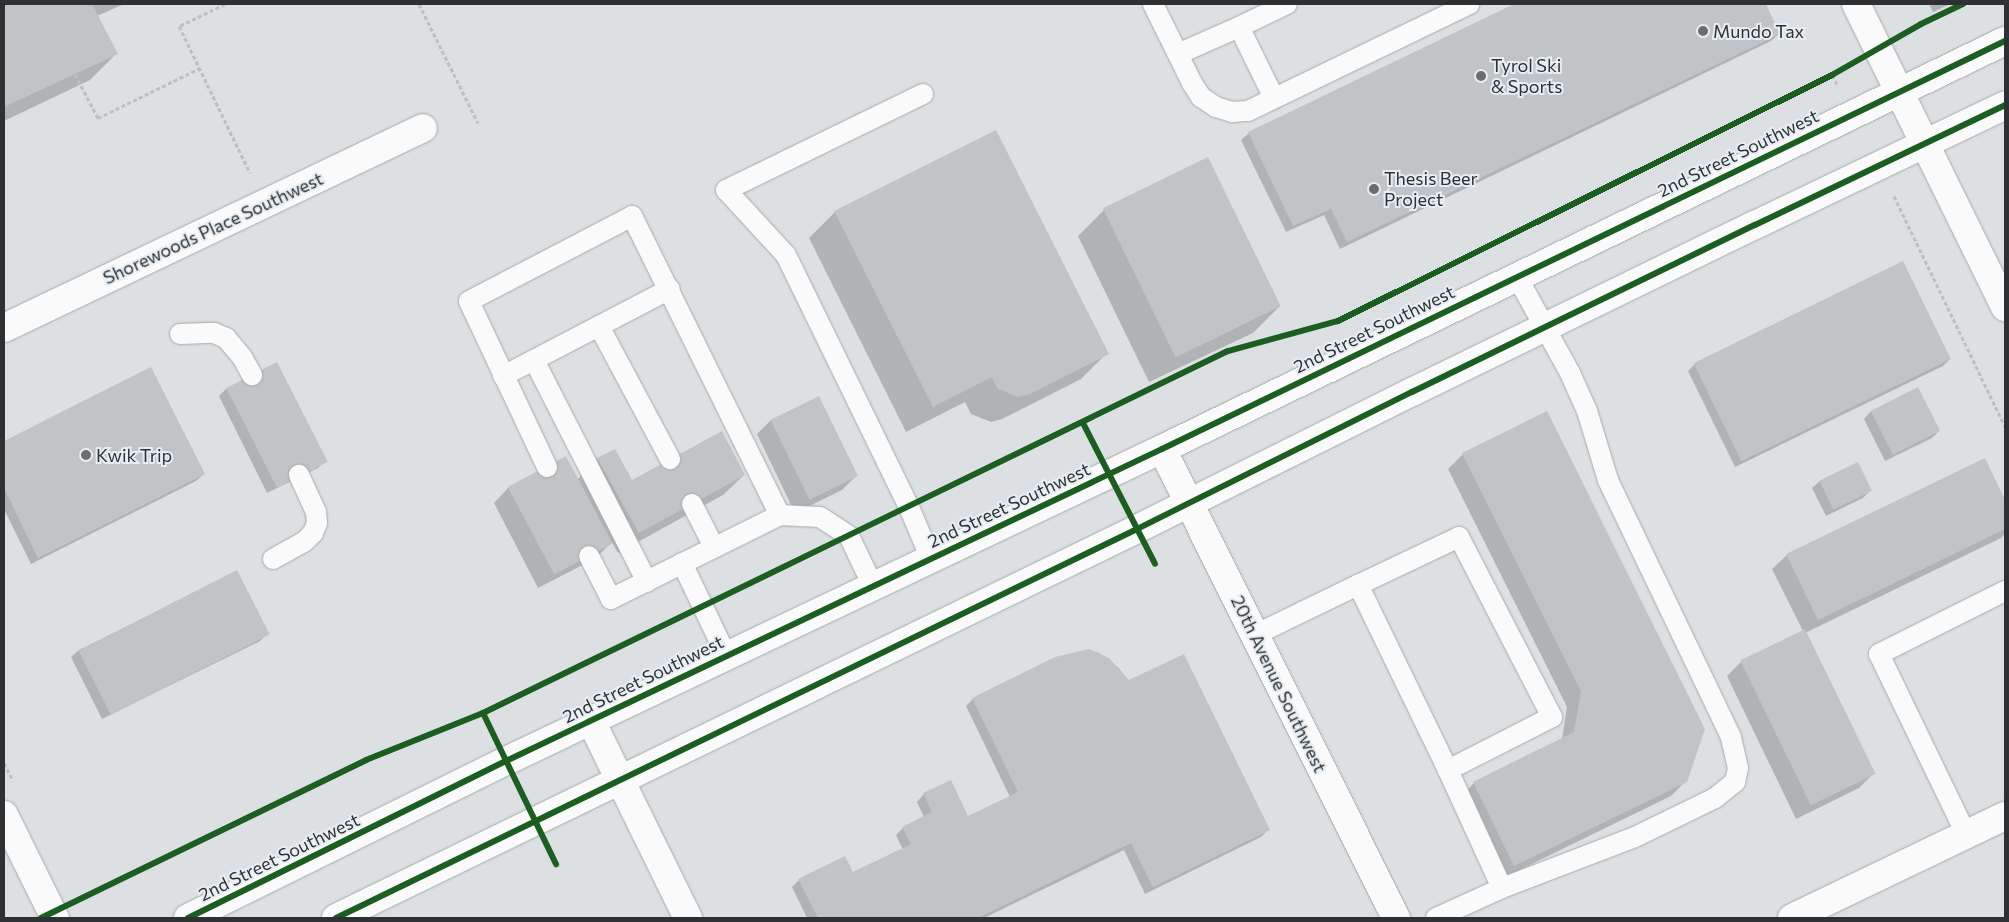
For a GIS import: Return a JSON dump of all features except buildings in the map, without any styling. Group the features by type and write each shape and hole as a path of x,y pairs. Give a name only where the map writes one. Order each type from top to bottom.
{"main road":[{"path":"1856,4 1927,144 2005,306"},
{"name":"2nd Street Southwest","path":"188,918 726,655 1162,449 2005,41"},
{"path":"336,918 2005,105"},
{"name":"Shorewoods Place Southwest","path":"4,328 423,128"},
{"name":"20th Avenue Southwest","path":"1162,449 1396,918"},
{"path":"591,721 688,918"},
{"path":"4,815 55,918"},
{"path":"1792,918 2005,816"}],"lane":[{"path":"1153,4 1201,97 1216,107 1232,112 1248,111 1469,4"},
{"path":"1178,54 1286,4"},
{"path":"1239,27 1274,98"},
{"path":"924,94 726,190 786,255 905,498 931,559"},
{"path":"547,467 534,443 469,301 632,216 670,289 780,515"},
{"path":"1436,918 1502,888 1636,837 1715,798 1735,782 1738,768 1731,737 1608,480 1587,412 1546,327 1517,276"},
{"path":"503,376 670,289"},
{"path":"599,326 670,459"},
{"path":"180,334 214,333 226,338 242,357 252,375"},
{"path":"534,360 646,582"},
{"path":"274,559 304,542 313,533 317,523 316,512 299,475"},
{"path":"692,504 714,548"},
{"path":"589,556 610,600 780,515 820,517 848,536 873,586"},
{"path":"1255,635 1459,537 1552,717 1448,770"},
{"path":"682,563 726,655"},
{"path":"1358,585 1448,770 1502,888"},
{"path":"1966,834 1879,654 2005,591"}],"path":[{"path":"225,4 179,26 251,174 242,178"},
{"path":"419,4 478,123"},
{"path":"1823,79 1879,49"},
{"path":"75,74 98,118 200,68"},
{"path":"1832,75 1853,115"},
{"path":"1879,166 2005,427"}],"cycle path":[{"path":"41,918 366,760 483,713 1228,351 1338,321 1832,75 1921,24 1963,4"},
{"path":"188,918 506,761 1162,449 2005,41"},
{"path":"336,918 1137,529 1412,392 2005,105"},
{"path":"1083,423 1155,564"},
{"path":"483,713 556,864"}],"place":[{"name":"Mundo Tax","path":"1703,31"},
{"name":"Tyrol Ski & Sports","path":"1481,76"},
{"name":"Thesis Beer Project","path":"1374,189"},
{"name":"Kwik Trip","path":"86,455"}]}
